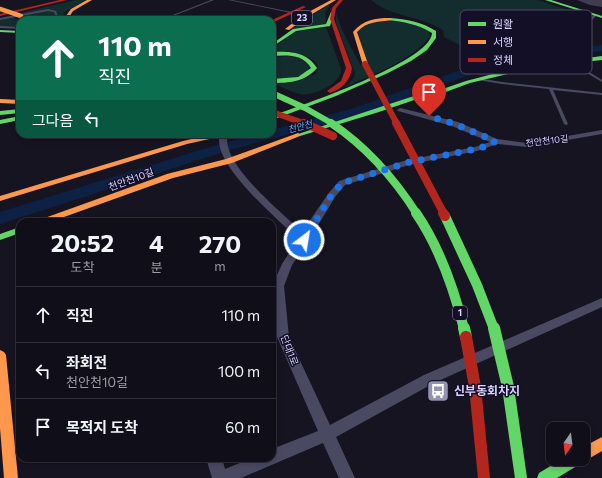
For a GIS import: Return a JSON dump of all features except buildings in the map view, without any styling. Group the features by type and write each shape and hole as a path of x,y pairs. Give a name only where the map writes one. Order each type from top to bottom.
{"main road":[{"path":"0,11 43,0"},
{"path":"0,11 48,0"},
{"path":"0,11 66,0"},
{"path":"67,16 74,8 90,0"},
{"path":"276,24 291,12 320,0"},
{"name":"23","path":"276,25 327,0"},
{"name":"23","path":"276,37 294,23 334,0"},
{"path":"276,43 295,30 328,25 334,8 341,0"},
{"path":"349,0 342,8 344,25 437,199 462,251 502,353 521,478"},
{"path":"549,0 583,10"},
{"path":"276,25 311,4"},
{"path":"0,11 16,17"},
{"path":"276,98 295,98 322,94 338,87 346,80 349,74 349,68 334,24 332,13"},
{"path":"276,116 330,97 391,69 428,47 434,38 434,32 424,25 403,20 373,20 360,24 355,32 365,64"},
{"path":"0,31 16,32"},
{"path":"276,54 289,54 303,57 310,61 314,68 312,72 306,76 297,79 276,81"},
{"name":"천안천10길","path":"592,59 602,58"},
{"name":"천안천10길","path":"288,139 340,132 400,110 433,94 478,78 497,74"},
{"path":"276,91 324,112 355,131 375,147"},
{"path":"276,91 343,131 386,165 404,176"},
{"name":"천안천10길","path":"53,218 170,176 229,159 419,96 433,94"},
{"path":"0,101 16,102"},
{"path":"0,105 16,105"},
{"path":"0,112 16,111"},
{"path":"0,112 16,116"},
{"name":"1","path":"276,113 329,133 365,156 386,165 430,236 446,271 456,299 465,333 474,380 484,478"},
{"path":"0,122 16,118"},
{"path":"276,118 300,125 365,156"},
{"path":"0,199 202,138"},
{"path":"431,210 462,251"},
{"path":"0,237 16,231"},
{"path":"0,355 11,478"},
{"path":"590,451 602,444"},
{"path":"544,478 564,466"}],"street":[{"name":"천안천10길","path":"400,110 455,124 495,141 527,145 602,132"},
{"path":"224,138 229,159 242,179 304,240"},
{"name":"단대1로","path":"347,478 283,336 279,309 278,286 287,264 304,240 331,196 342,183 386,165 410,162 476,149 492,144 495,141"},
{"path":"276,456 327,434 429,379 602,302"},
{"path":"216,462 222,478 261,462"}],"lane":[{"path":"171,16 213,0"},
{"path":"229,0 291,12"},
{"path":"0,19 48,10 55,11 57,16"},
{"path":"0,27 16,28"},
{"path":"589,74 602,82"},
{"path":"478,78 496,82 602,94"},
{"name":"천안천10길","path":"551,88 566,124"}],"green space":[{"path":"75,0 87,0 64,12 64,16 31,16 20,13"},
{"path":"371,0 538,0 568,10 460,10 460,45 444,37 443,30 434,25 379,6"},
{"path":"330,5 325,13 326,24 292,29"},
{"path":"336,13 343,32 361,66 363,50 357,30 376,21 405,21 429,31 430,37 422,46 402,60 380,72 346,87 354,77 355,73 336,23"},
{"path":"8,16 16,19 16,27 0,28 0,18"},
{"path":"326,27 341,69 337,80 325,88 305,94 299,94 276,85 276,83 301,80 316,74 318,67 316,62 312,59 299,55 276,53 276,46 294,32"},
{"path":"289,56 298,58 310,67 303,74 298,76 276,79 276,57"}],"waterway":[{"name":"천안천","path":"592,49 602,48"},
{"name":"천안천","path":"276,133 356,112 461,74"},
{"name":"천안천","path":"0,218 256,138"}],"traffic: fast":[{"path":"547,0 579,10"},
{"path":"276,43 295,30 328,25 332,13"},
{"path":"592,14 602,17"},
{"path":"276,117 334,95 386,72 409,60 425,49 434,38 434,32 424,26 408,21 390,19"},
{"path":"0,31 16,32"},
{"path":"276,54 302,56 307,59 314,68 305,76 300,78 276,81"},
{"path":"592,59 602,58"},
{"path":"425,98 446,89 499,74"},
{"path":"298,135 377,111 419,96 433,94"},
{"path":"276,95 297,104 329,122 362,146 404,193 436,248 448,277 466,337"},
{"path":"0,113 16,111"},
{"path":"0,122 16,119"},
{"path":"445,216 477,285 497,339 508,387 521,478"},
{"path":"0,237 16,231"},
{"path":"544,478 564,466"}],"traffic: slow":[{"path":"68,16 72,10 90,0"},
{"path":"287,29 305,16 334,0"},
{"path":"0,9 21,16"},
{"path":"365,64 355,32 362,25 371,21 390,19"},
{"path":"0,101 16,102"},
{"path":"53,218 170,176 229,161 298,135"},
{"path":"0,199 185,142 204,138"},
{"path":"0,355 11,478"},
{"path":"590,451 602,444"}],"traffic: jam":[{"path":"0,15 65,0"},
{"path":"330,91 343,82 347,76 349,68 332,19 334,8 341,0"},
{"path":"276,20 304,7"},
{"path":"365,64 445,216"},
{"path":"276,113 299,121 333,136"},
{"path":"466,337 475,387 484,478"}],"place":[{"name":"신부동회차지","path":"438,391"}],"route":[{"path":"304,240 331,196 342,183 410,162 476,149 492,144 495,141 455,124 429,116"}]}
